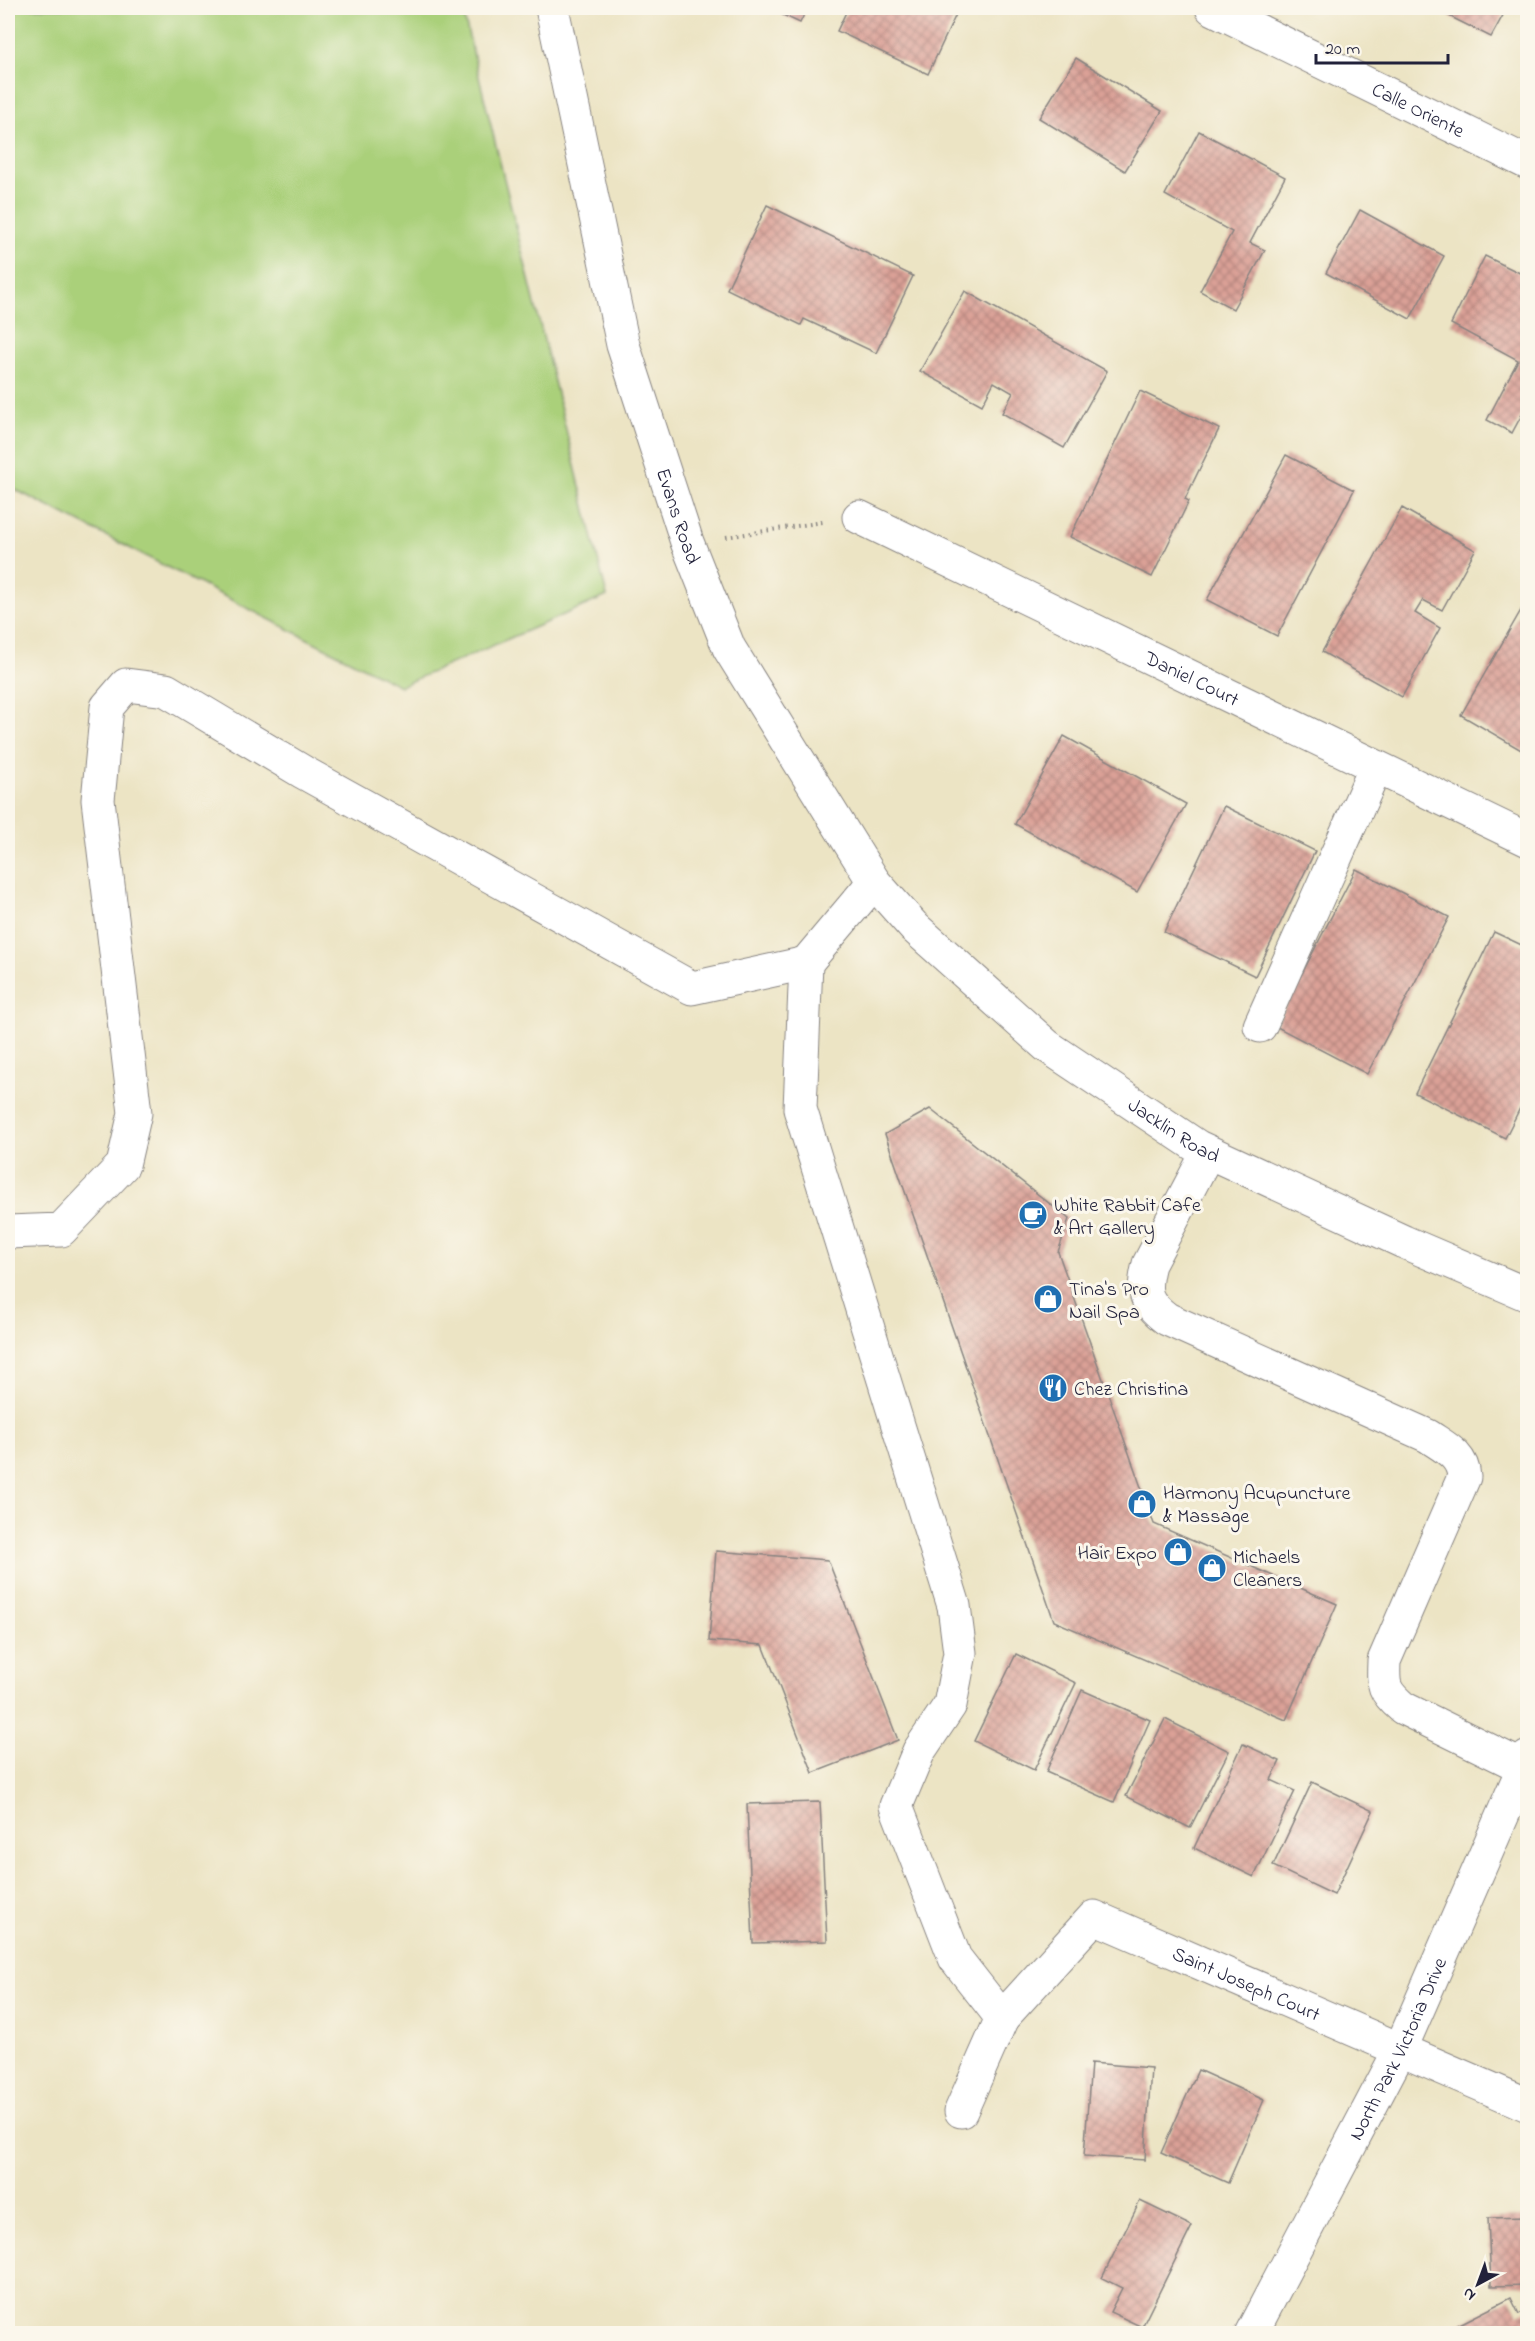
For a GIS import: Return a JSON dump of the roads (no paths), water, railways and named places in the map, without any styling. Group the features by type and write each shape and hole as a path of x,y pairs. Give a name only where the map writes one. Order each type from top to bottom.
{"street":[{"name":"Evans Road","path":"552,8 623,345 687,542 729,648 874,882"},
{"name":"Calle Oriente","path":"1212,8 1527,163"},
{"name":"Daniel Court","path":"859,517 1527,840"},
{"path":"8,1232 61,1230 123,1166 135,1113 98,800 107,707 126,685 166,690 303,772 692,988 806,963 874,882"},
{"path":"1260,1026 1376,767"},
{"name":"Jacklin Road","path":"874,882 914,927 1047,1046 1208,1152 1404,1242 1527,1295"},
{"path":"806,963 800,1109 954,1606 960,1653 950,1704 919,1751 897,1806 955,1958 1002,2018 961,2111"},
{"path":"1208,1152 1149,1264 1144,1282 1146,1296 1154,1309 1167,1319 1428,1436 1454,1453 1464,1467 1464,1476 1384,1661 1383,1679 1388,1696 1403,1708 1525,1762"},
{"name":"North Park Victoria Drive","path":"1251,2334 1401,2048 1525,1762"},
{"name":"Saint Joseph Court","path":"1002,2018 1094,1917 1401,2048 1527,2105"}],"place":[{"name":"White Rabbit Cafe & Art Gallery","path":"1033,1215"},
{"name":"Tina's Pro Nail Spa","path":"1048,1299"},
{"name":"Chez Christina","path":"1053,1388"},
{"name":"Harmony Acupuncture & Massage","path":"1142,1504"},
{"name":"Hair Expo","path":"1178,1552"},
{"name":"Michaels Cleaners","path":"1212,1568"}]}
